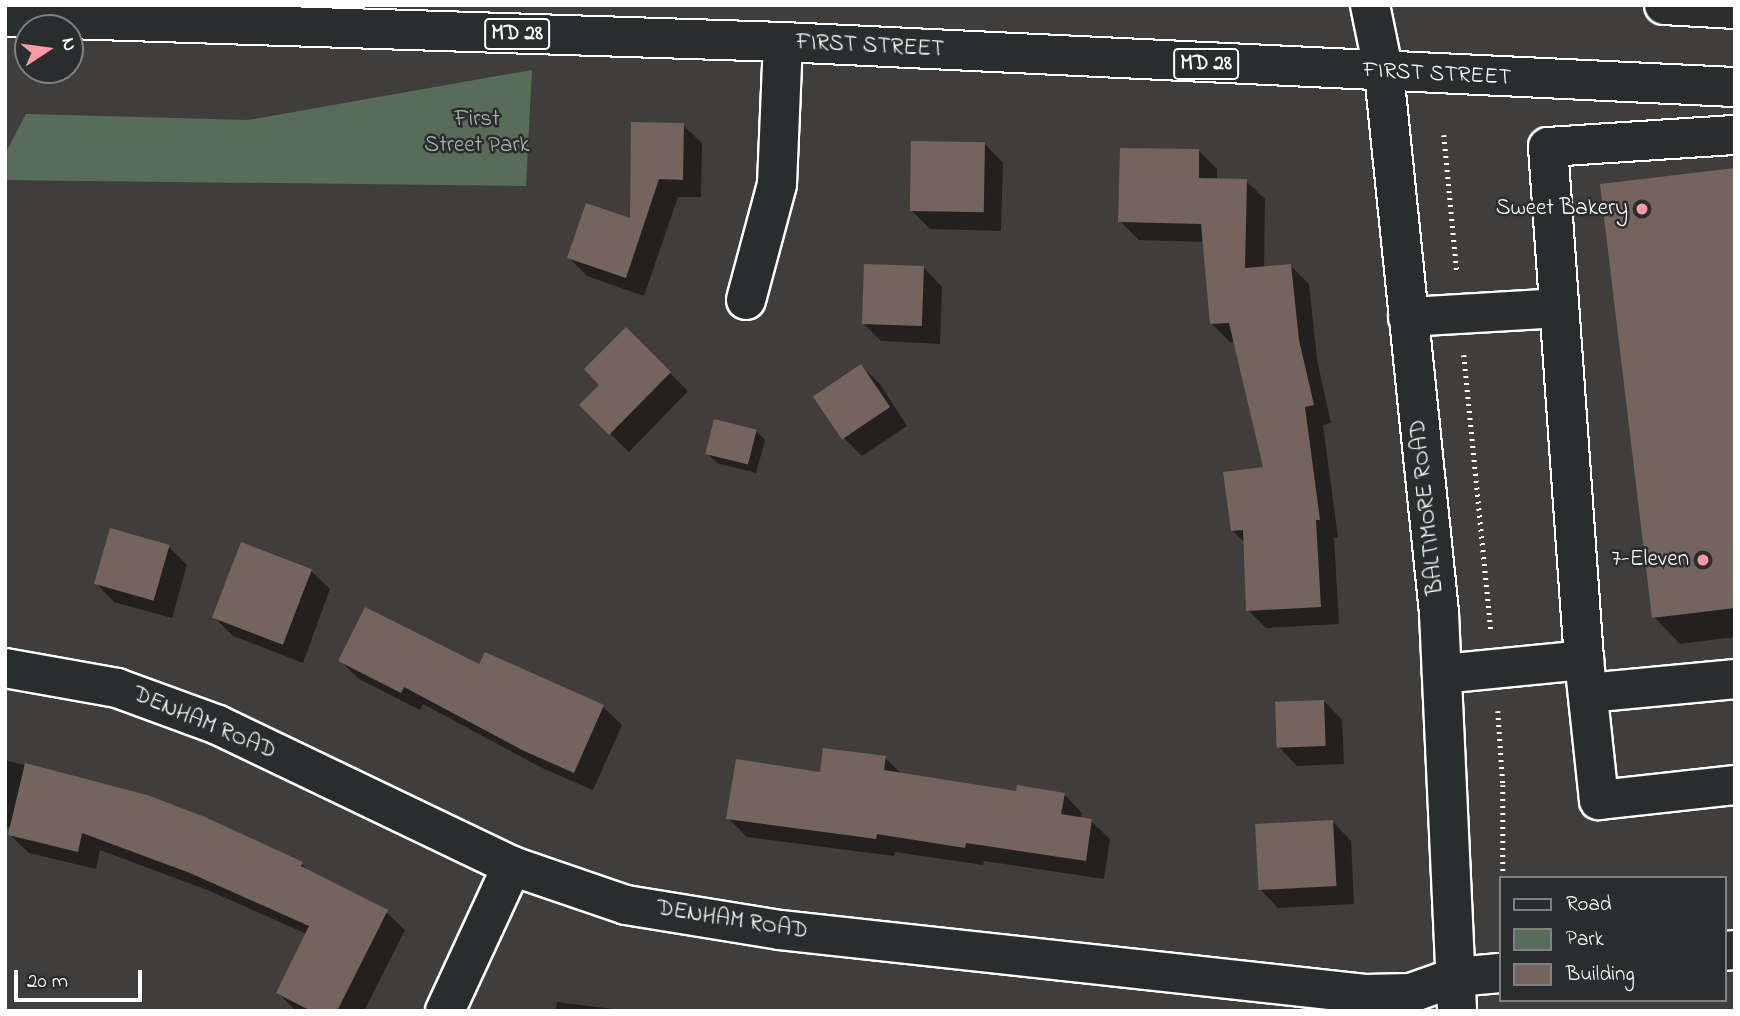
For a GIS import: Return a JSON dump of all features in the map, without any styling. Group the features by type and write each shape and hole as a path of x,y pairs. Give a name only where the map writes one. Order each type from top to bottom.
{"street":[{"name":"BALTIMORE ROAD","path":"1370,5 1384,73 1439,613 1457,994"},
{"path":"1664,5 1735,9"},
{"name":"FIRST STREET","path":"5,17 783,42 1384,73 1735,87"},
{"path":"746,300 778,184 783,42"},
{"path":"1735,135 1548,147 1586,676 1599,800 1735,785"},
{"path":"1408,317 1559,308"},
{"name":"DENHAM ROAD","path":"5,668 117,688 218,725 512,866 626,905 780,930 1365,994 1457,994 1498,974"},
{"path":"1442,674 1494,668 1586,676 1735,679"},
{"path":"445,1011 512,866"}],"path":[{"path":"1444,135 1494,668 1503,785 1503,876"}],"green space":[{"name":"First Street Park","path":"532,70 526,186 5,180 5,154 26,114 248,120"}],"building":[{"path":"631,122 684,123 683,180 659,179 626,278 567,258 586,203 630,218"},
{"path":"911,141 985,142 984,212 910,211"},
{"path":"1120,148 1199,149 1199,178 1247,179 1245,268 1291,264 1299,340 1314,405 1305,407 1320,520 1316,520 1321,607 1246,611 1243,530 1231,531 1223,472 1263,467 1229,323 1210,324 1201,224 1118,222"},
{"path":"1735,168 1735,608 1652,618 1600,184"},
{"path":"864,264 924,266 922,326 862,324"},
{"path":"626,327 671,372 609,435 579,405 599,385 584,369"},
{"path":"861,364 890,407 842,440 813,396"},
{"path":"714,419 757,430 748,465 705,454"},
{"path":"110,528 170,545 154,601 94,584"},
{"path":"241,542 312,569 283,645 212,618"},
{"path":"365,607 479,664 485,652 604,705 574,773 522,750 404,687 401,693 338,661"},
{"path":"1324,700 1326,746 1277,748 1275,702"},
{"path":"823,748 886,756 884,770 1016,791 1017,785 1065,793 1061,814 1092,819 1086,861 966,843 965,848 877,834 876,839 726,819 736,759 820,772"},
{"path":"25,763 147,795 205,817 303,862 301,866 388,910 337,1011 311,1011 276,993 309,926 190,873 82,833 78,852 8,835"},
{"path":"1333,820 1336,886 1259,890 1255,824"}],"place":[{"name":"Sweet Bakery","path":"1642,209"},
{"name":"7-Eleven","path":"1703,560"}]}
